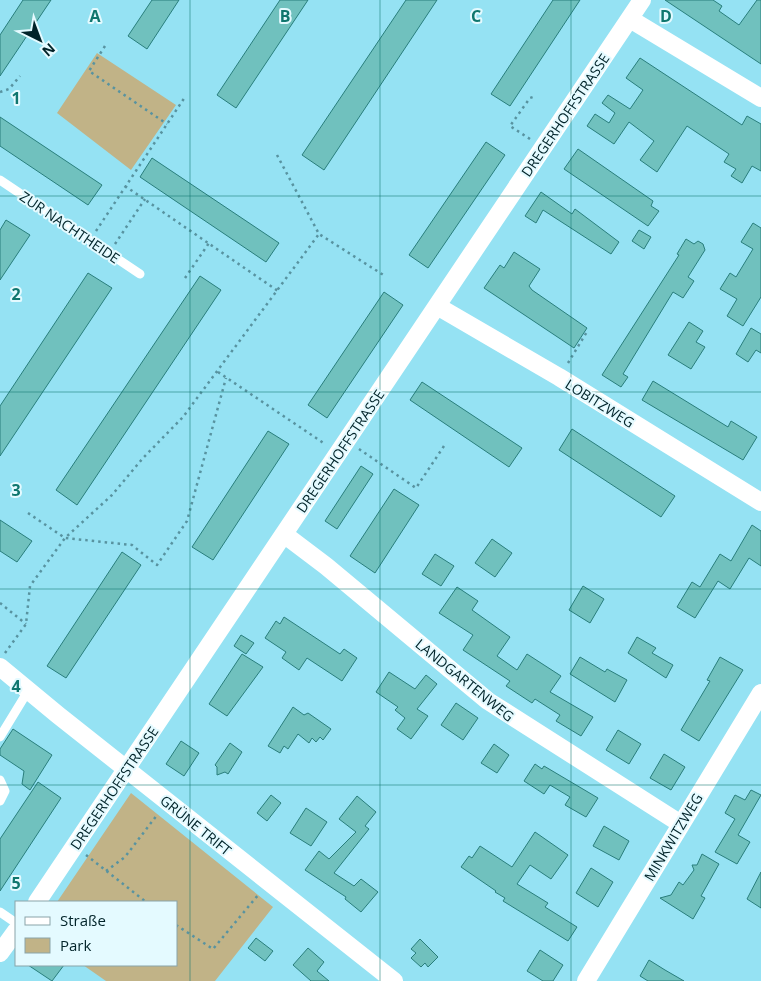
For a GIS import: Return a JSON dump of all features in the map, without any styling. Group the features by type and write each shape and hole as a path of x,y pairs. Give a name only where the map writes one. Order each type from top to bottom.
{"street":[{"name":"DREGERHOFFSTRASSE","path":"38,901 285,535 642,0"},
{"path":"630,18 761,98"},
{"name":"LOBITZWEG","path":"437,306 559,378 761,502"},
{"name":"LANDGARTENWEG","path":"285,535 326,566 488,702 682,824"},
{"name":"GRÜNE TRIFT","path":"0,667 394,981"},
{"name":"MINKWITZWEG","path":"586,981 761,693"},
{"path":"0,953 15,932"}],"lane":[{"name":"ZUR NACHTHEIDE","path":"0,180 140,274"},
{"path":"0,737 28,691"},
{"path":"0,780 5,791 0,801"},
{"path":"0,912 15,922"}],"path":[{"path":"104,46 89,72 167,124"},
{"path":"0,92 9,89 20,76"},
{"path":"92,242 98,226 185,98"},
{"path":"533,98 530,98 510,126 544,148"},
{"path":"278,156 319,234 385,276"},
{"path":"125,186 278,291"},
{"path":"109,254 145,200"},
{"path":"0,659 26,624 30,586 65,538 112,495 143,458 183,417 319,234"},
{"path":"185,278 209,243"},
{"path":"559,378 588,330"},
{"path":"218,372 343,447 416,488 446,443"},
{"path":"28,513 65,538 132,545 158,565 187,522 226,378"},
{"path":"0,603 26,624"},
{"path":"106,871 125,857 168,802"},
{"path":"74,848 145,901"},
{"path":"178,926 213,949 269,883"}],"green space":[{"path":"97,53 176,105 131,170 57,113"},
{"path":"131,793 273,907 215,981 106,981 84,966 178,966 178,901 58,901"}],"building":[{"path":"23,0 51,0 0,76 0,35"},
{"path":"152,0 179,0 147,49 128,36"},
{"path":"280,0 308,0 236,108 217,95"},
{"path":"406,0 437,0 324,170 302,155"},
{"path":"553,0 580,0 510,106 491,94"},
{"path":"665,0 713,0 722,6 719,11 739,25 757,0 761,0 761,64"},
{"path":"640,58 742,125 747,116 761,124 761,171 752,166 742,183 731,176 736,169 724,162 729,154 687,126 657,172 640,160 654,141 629,122 614,144 587,126 595,114 609,123 615,113 602,103 608,95 630,109 643,90 626,78"},
{"path":"0,117 102,185 88,205 0,146"},
{"path":"486,142 505,155 428,268 409,255"},
{"path":"578,149 653,201 651,206 659,211 648,226 564,169"},
{"path":"152,158 279,243 266,262 140,177"},
{"path":"541,192 572,214 575,209 619,242 611,254 543,210 536,223 525,216"},
{"path":"6,220 30,235 0,280 0,230"},
{"path":"753,223 761,228 761,297 743,326 727,316 737,299 720,289 730,273 736,277 753,249 741,242"},
{"path":"639,230 651,237 644,249 632,241"},
{"path":"686,239 694,244 698,241 703,244 705,250 688,277 694,281 683,298 673,292 623,374 628,377 621,387 602,375 679,255 677,254"},
{"path":"514,252 540,269 529,286 532,290 587,328 574,348 484,288 500,265 504,268"},
{"path":"88,273 112,288 0,456 0,406"},
{"path":"200,276 221,290 77,505 56,490"},
{"path":"384,292 403,305 327,418 308,405"},
{"path":"689,322 703,331 696,342 705,347 691,369 668,355"},
{"path":"751,328 761,334 761,353 756,350 748,362 736,354"},
{"path":"653,381 728,427 731,421 757,437 743,460 642,400"},
{"path":"422,382 522,448 509,467 410,400"},
{"path":"572,429 675,496 661,517 559,450"},
{"path":"268,431 289,444 213,560 192,547"},
{"path":"361,466 373,474 337,529 325,521"},
{"path":"394,489 419,505 375,573 350,556"},
{"path":"0,520 32,541 17,562 0,551"},
{"path":"752,525 761,531 761,566 749,558 730,589 718,581 695,618 677,607 692,582 700,587 720,554 731,561"},
{"path":"492,539 512,553 495,577 475,563"},
{"path":"122,552 141,565 66,678 47,666"},
{"path":"435,554 454,566 441,586 422,574"},
{"path":"583,586 604,599 590,623 569,610"},
{"path":"457,587 478,601 472,610 510,637 497,656 517,670 527,654 561,676 550,692 593,717 581,736 556,721 560,715 535,699 532,703 506,686 510,681 463,650 473,635 439,613"},
{"path":"284,617 340,654 344,649 357,658 342,681 307,658 299,670 282,658 286,652 265,638 276,621 280,624"},
{"path":"241,635 254,643 246,654 234,646"},
{"path":"637,637 656,648 652,653 673,665 666,678 628,653"},
{"path":"242,654 263,667 227,716 209,704"},
{"path":"580,657 605,672 607,669 627,680 615,702 570,674"},
{"path":"720,657 743,670 699,741 681,730 710,681 707,680"},
{"path":"389,672 415,689 426,675 437,684 417,709 428,716 411,739 397,729 405,718 395,710 398,707 376,692"},
{"path":"456,703 478,718 463,740 441,725"},
{"path":"293,707 304,715 308,713 331,729 323,740 320,737 316,742 312,738 309,743 298,734 288,749 284,746 280,753 268,746"},
{"path":"13,729 52,755 30,790 22,784 24,771 0,755 0,749"},
{"path":"618,730 641,744 629,764 606,750"},
{"path":"181,741 199,753 184,776 166,764"},
{"path":"230,743 242,752 228,774 225,772 217,775 217,767 215,765"},
{"path":"494,744 509,755 497,773 481,763"},
{"path":"664,754 685,767 671,790 650,778"},
{"path":"535,764 542,769 544,766 598,798 586,817 565,805 570,797 550,785 544,794 524,781"},
{"path":"38,782 61,798 0,891 0,839"},
{"path":"751,790 761,795 738,835 750,842 737,864 715,852 735,819 725,813 735,795 745,800"},
{"path":"271,795 281,803 267,821 257,813"},
{"path":"357,796 376,812 365,826 369,829 334,873 354,886 361,879 378,892 361,912 345,899 346,897 305,870 319,851 329,859 356,832 339,819"},
{"path":"306,808 327,822 311,846 290,833"},
{"path":"604,826 629,841 619,860 593,846"},
{"path":"535,832 568,855 551,879 530,865 517,884 548,903 545,907 577,927 568,941 503,901 505,898 461,867 469,856 472,858 480,846 512,867"},
{"path":"702,854 719,864 701,896 705,898 693,919 660,898 671,895 679,882 683,885 694,870 692,865 697,865"},
{"path":"591,868 613,882 598,907 576,893"},
{"path":"761,872 761,908 747,899"},
{"path":"256,938 273,951 265,961 248,948"},
{"path":"420,939 438,957 428,967 425,963 421,967 411,958 416,953 411,949"},
{"path":"308,948 324,962 317,971 329,981 311,981 293,965"},
{"path":"540,950 563,965 553,981 543,981 527,971"},
{"path":"649,960 684,981 648,981 640,976"},
{"path":"30,966 63,966 52,981"}]}
